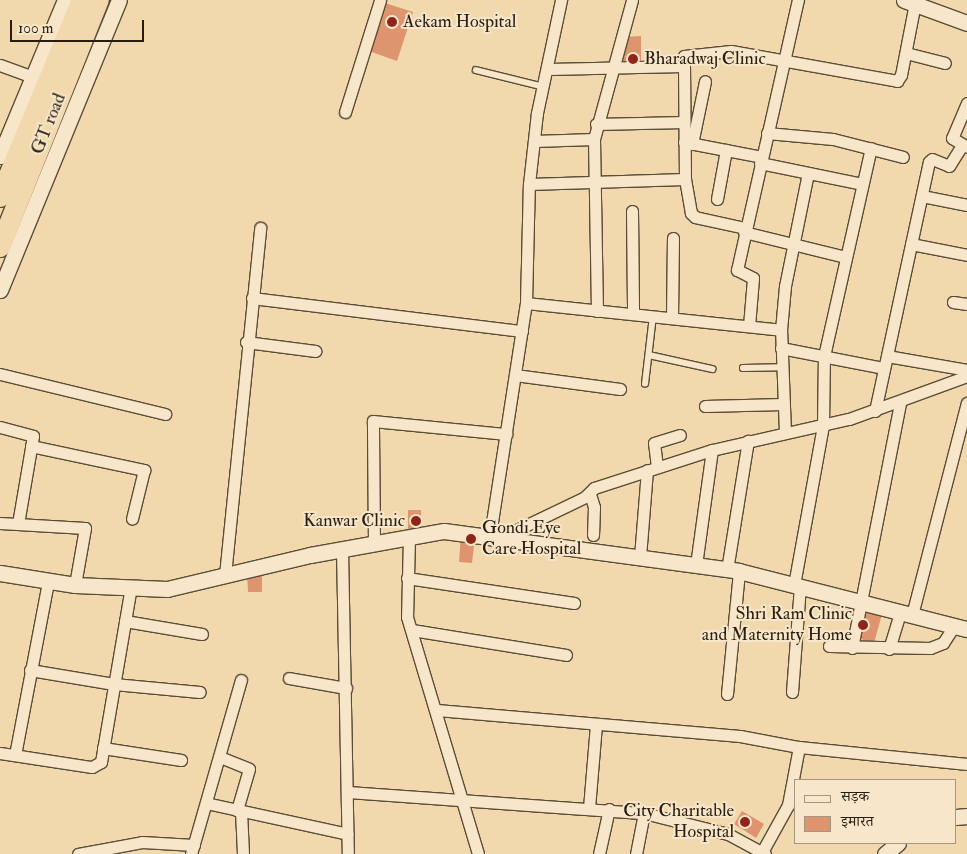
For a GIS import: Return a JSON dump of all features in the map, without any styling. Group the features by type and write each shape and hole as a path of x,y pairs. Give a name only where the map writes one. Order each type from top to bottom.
{"highway":[{"name":"GT road","path":"0,197 82,0"},
{"name":"GT road","path":"0,248 99,0"}],"street":[{"path":"0,156 65,0"},
{"path":"0,290 119,0"},
{"path":"345,112 380,0"},
{"path":"496,536 506,434 526,303 529,184 534,141 561,0"},
{"path":"597,311 594,139 596,124 632,0"},
{"path":"749,326 754,278 737,270 798,0"},
{"path":"688,143 684,122 683,66 686,55 714,51 785,59 897,81 906,53 910,1 967,23"},
{"path":"906,53 946,63"},
{"path":"0,65 33,78"},
{"path":"549,69 683,66"},
{"path":"705,81 688,143 685,179 692,215 846,257"},
{"path":"875,411 930,160 949,166 965,146 952,138 967,103"},
{"path":"596,124 684,122"},
{"path":"767,133 833,139 903,157"},
{"path":"534,141 594,139"},
{"path":"688,143 726,150 808,174 862,184"},
{"path":"792,692 797,586 823,425 824,356 871,148"},
{"path":"717,199 726,150"},
{"path":"785,432 781,330 794,244 808,174"},
{"path":"529,184 685,179"},
{"path":"922,196 967,205"},
{"path":"632,211 633,314"},
{"path":"225,575 246,342 260,228"},
{"path":"672,318 673,238"},
{"path":"911,244 967,255"},
{"path":"252,298 522,331"},
{"path":"953,302 967,304"},
{"path":"526,303 781,330"},
{"path":"246,342 315,351"},
{"path":"781,348 884,368"},
{"path":"887,356 967,370"},
{"path":"0,374 165,414"},
{"path":"515,375 620,389"},
{"path":"496,536 590,494 594,488 712,450 785,432 823,425 875,411 967,376"},
{"path":"852,648 863,603 900,403"},
{"path":"889,649 906,614 967,403"},
{"path":"705,406 784,404"},
{"path":"374,544 373,421 506,434"},
{"path":"0,427 33,436 18,524"},
{"path":"640,558 654,443 680,435"},
{"path":"727,694 733,571 748,441"},
{"path":"31,446 144,470 132,519"},
{"path":"696,566 712,450"},
{"path":"590,494 594,507 594,535"},
{"path":"0,523 85,528 75,585"},
{"path":"0,573 75,585 167,589 342,549 444,531 496,536 733,571 960,628"},
{"path":"409,537 406,613 438,710 478,854"},
{"path":"342,549 348,854"},
{"path":"407,578 574,603"},
{"path":"15,755 48,582"},
{"path":"0,753 92,767 101,762 131,587"},
{"path":"125,621 202,634"},
{"path":"829,646 889,649 938,647 960,628"},
{"path":"412,630 566,655"},
{"path":"30,670 114,684 200,692"},
{"path":"289,678 346,688"},
{"path":"78,854 109,851 142,842 193,849 241,680"},
{"path":"438,710 740,736 799,747 967,764"},
{"path":"589,808 596,725"},
{"path":"348,792 609,809 644,814 728,834 764,853 788,805 799,747"},
{"path":"103,748 181,760"},
{"path":"220,757 250,769 239,810 243,854"},
{"path":"206,803 348,834"},
{"path":"600,854 609,809"},
{"path":"636,854 644,814"}],"lane":[{"path":"476,70 544,87"},
{"path":"645,384 653,316"},
{"path":"649,355 712,369"},
{"path":"743,368 782,367"}],"building":[{"path":"382,2 413,12 397,61 366,50"},
{"path":"641,36 641,62 623,62 624,37"},
{"path":"408,510 421,510 421,529 408,530"},
{"path":"461,534 475,536 472,563 459,562"},
{"path":"262,572 262,592 248,592 247,573"},
{"path":"865,609 882,614 874,643 857,638"},
{"path":"742,811 764,824 756,838 734,824"}],"place":[{"name":"Aekam Hospital","path":"392,22"},
{"name":"Bharadwaj Clinic","path":"633,59"},
{"name":"Kanwar Clinic","path":"416,521"},
{"name":"Gondi Eye Care Hospital","path":"471,539"},
{"name":"Shri Ram Clinic and Maternity Home","path":"863,625"},
{"name":"City Charitable Hospital","path":"745,822"}]}
